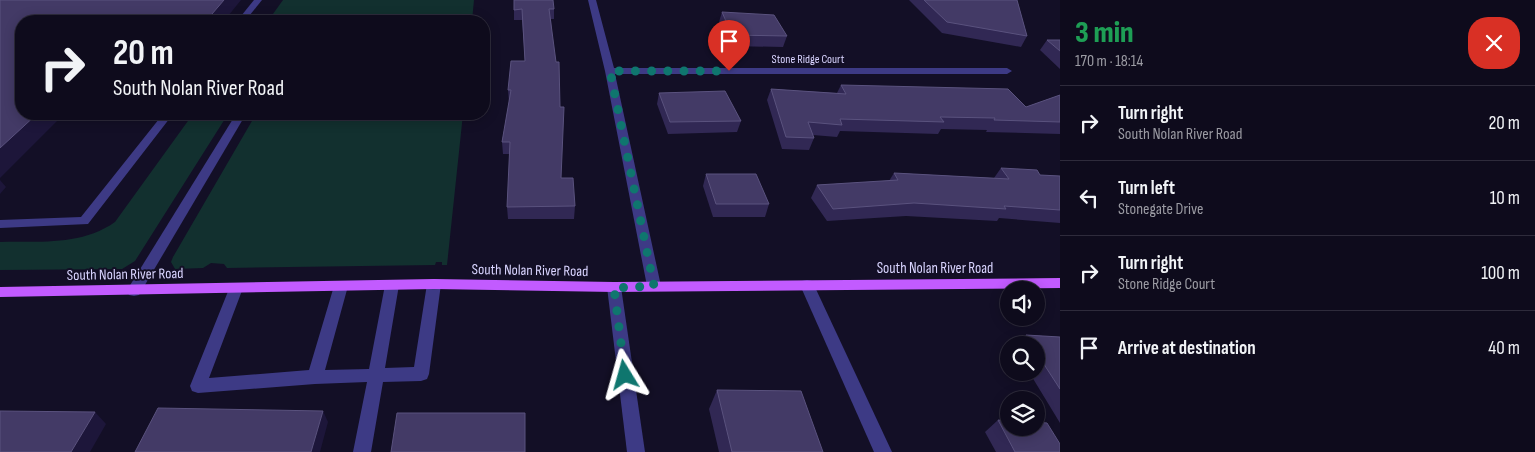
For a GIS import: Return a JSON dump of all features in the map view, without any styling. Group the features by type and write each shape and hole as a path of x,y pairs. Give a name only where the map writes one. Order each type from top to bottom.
{"main road":[{"name":"South Nolan River Road","path":"0,292 434,284 614,288 654,286 1060,283"}],"street":[{"path":"246,15 258,0"},
{"path":"592,0 610,71 654,286"},
{"name":"Stone Ridge Court","path":"610,71 1007,71"},
{"path":"0,224 84,221 163,120"},
{"path":"134,291 236,120"},
{"path":"236,288 198,386 315,377 421,374 434,284"},
{"path":"362,452 374,375 392,285"},
{"path":"807,285 882,452"},
{"path":"315,377 341,286"},
{"path":"614,288 636,452"}],"green space":[{"path":"283,0 474,0 473,15 272,15"},
{"path":"189,120 224,120 135,261 122,269 0,270 0,242 45,242 74,239 102,230 115,222"},
{"path":"253,120 462,120 447,265 442,265 442,262 436,262 435,265 227,268 224,264 211,263 203,268 175,269 171,262"}],"building":[{"path":"0,0 224,0 211,15 15,15 15,120 30,120 0,148"},
{"path":"514,0 553,0 554,9 549,9 556,62 559,62 560,107 564,107 561,178 573,178 575,206 507,207 510,142 502,142 511,90 508,90 511,61 525,61 522,9 514,10"},
{"path":"924,0 1017,0 1027,36 947,22"},
{"path":"722,12 774,15 787,36 732,35"},
{"path":"1047,40 1060,40 1060,51"},
{"path":"841,85 1008,89 1026,107 1060,95 1060,122 940,117 944,122 840,119 842,125 808,122 814,138 786,137 771,89 846,94"},
{"path":"725,91 741,121 670,122 659,93"},
{"path":"1001,168 1037,170 1040,175 1060,176 1060,210 1004,206 1006,209 914,203 833,209 817,185 898,180 894,173 1009,179"},
{"path":"706,174 756,174 769,204 716,204"},
{"path":"1045,336 1060,337 1060,389 1045,366"},
{"path":"717,390 801,391 823,452 732,452"},
{"path":"158,408 323,411 311,452 135,452"},
{"path":"0,411 95,412 71,452 0,452"},
{"path":"397,413 525,413 525,452 391,452"},
{"path":"1045,423 1047,423 1060,444 1060,452 1015,452 1006,436 1045,436"}],"route":[{"path":"625,375 614,288 654,286 610,71 729,71"}]}
